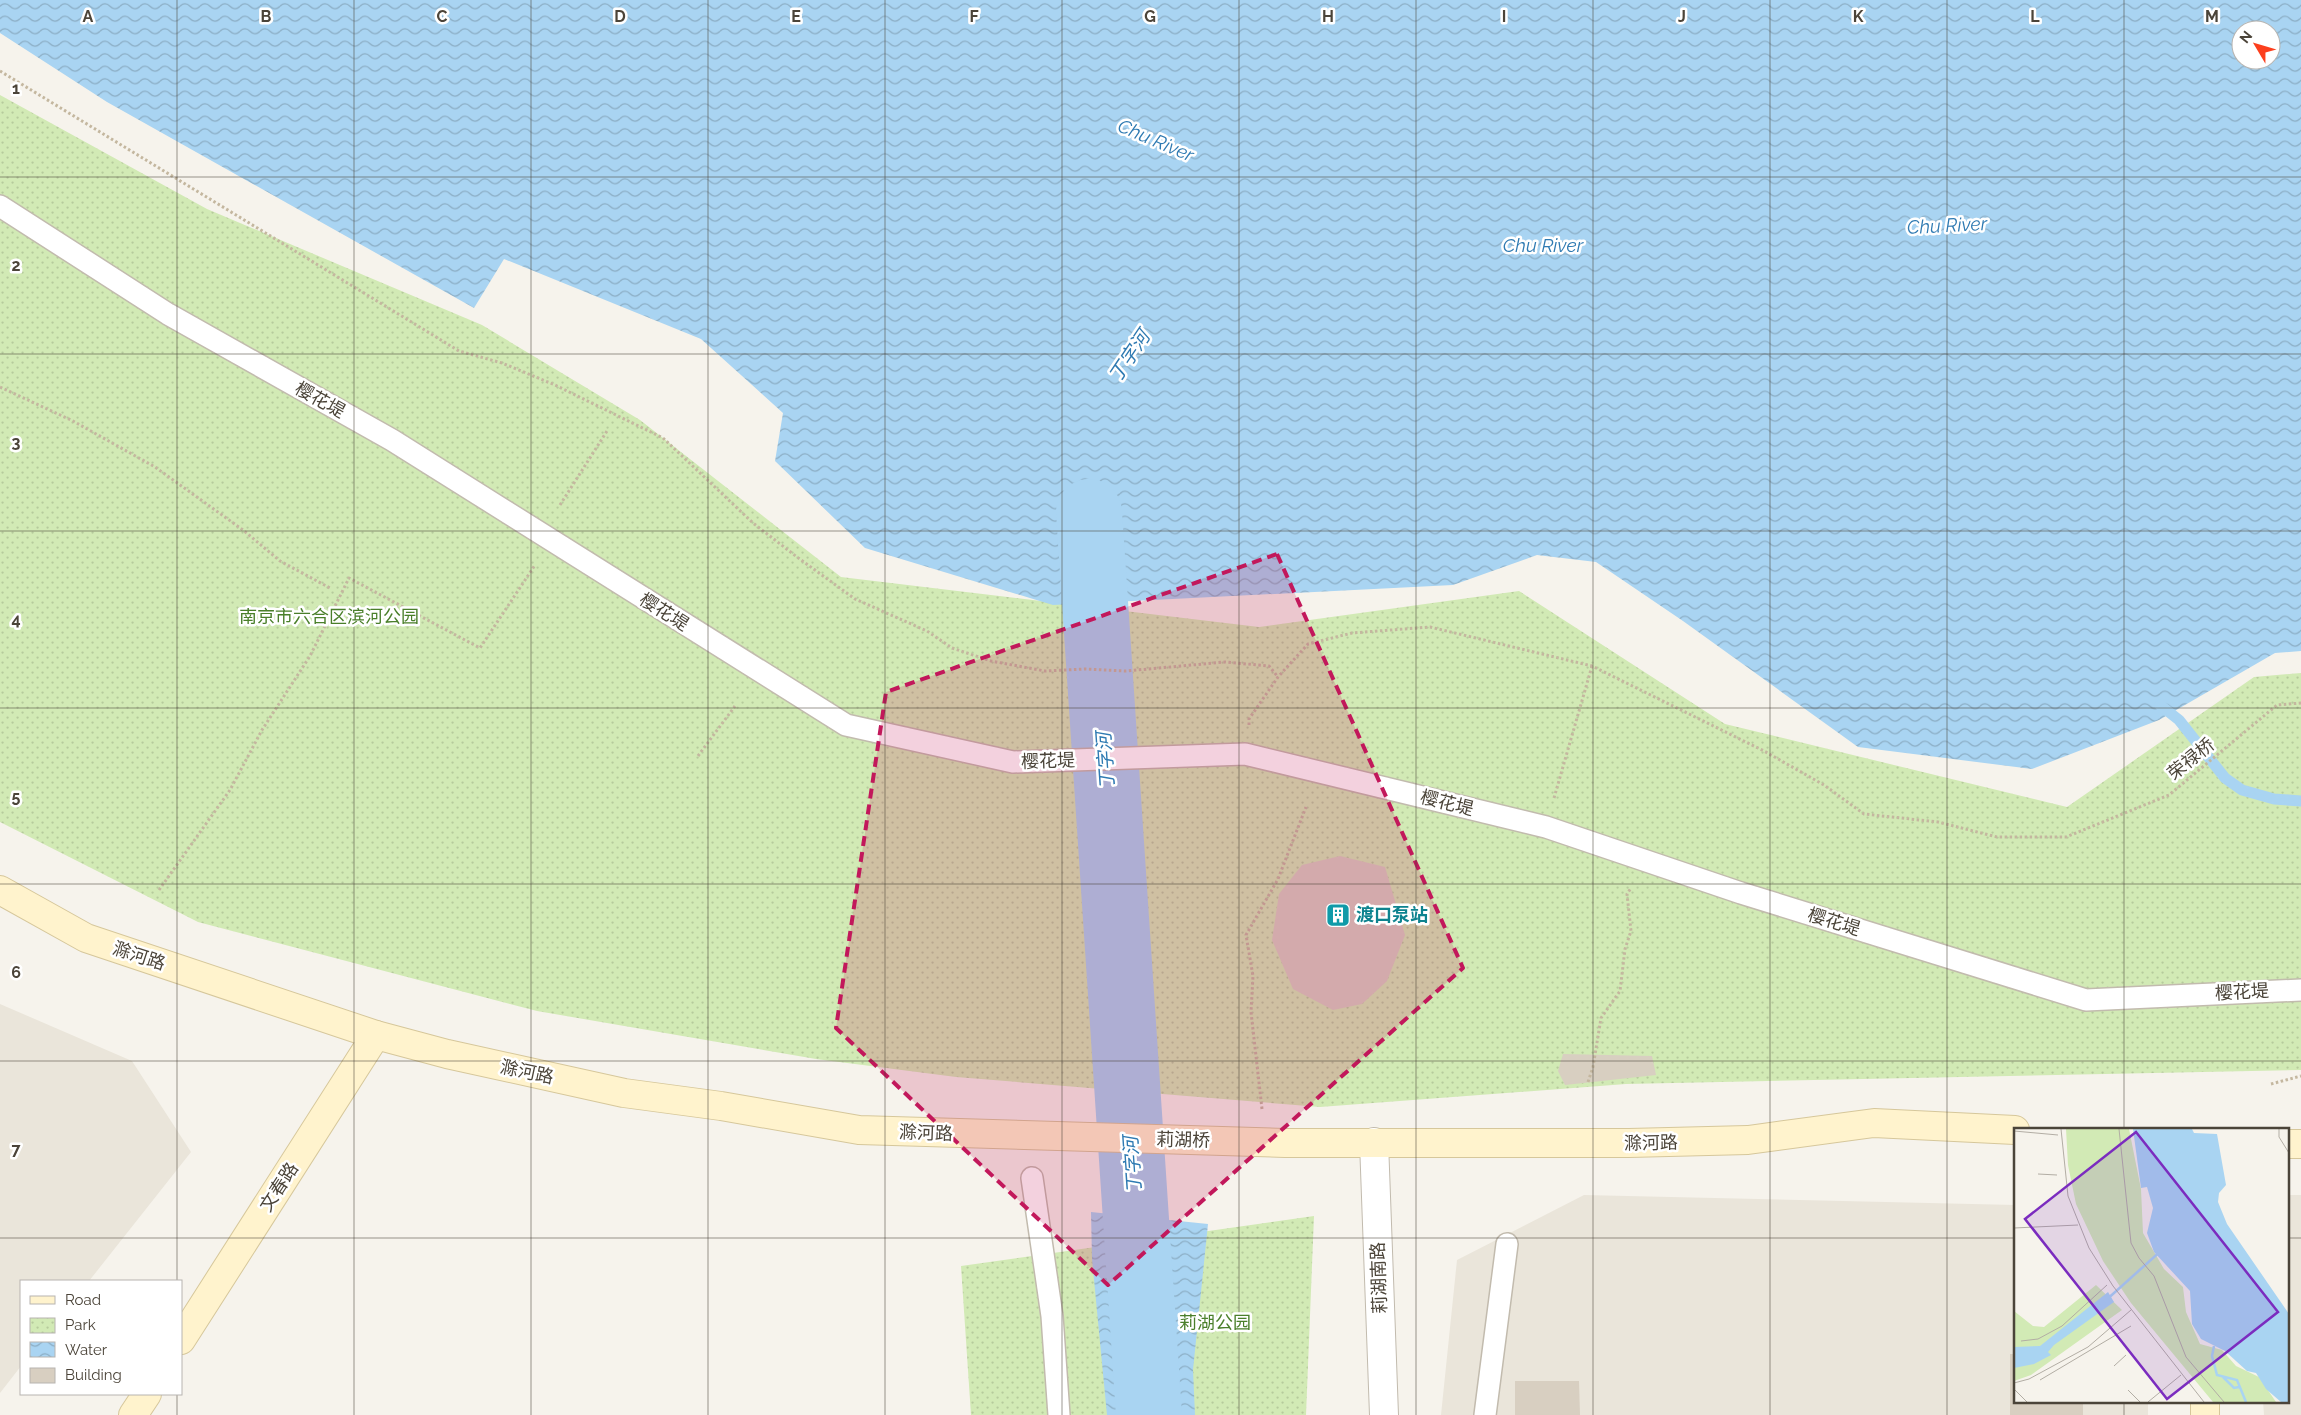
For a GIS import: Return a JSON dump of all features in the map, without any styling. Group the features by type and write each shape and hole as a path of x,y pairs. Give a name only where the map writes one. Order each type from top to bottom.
{"street":[{"name":"滁河路","path":"0,890 86,938 376,1035 447,1054 624,1093 721,1106 859,1130 1081,1138"},
{"name":"文春路","path":"182,1338 376,1035"},
{"name":"滁河路","path":"1285,1143 1629,1143 1748,1140 1874,1123 2014,1130"},
{"name":"莉湖桥","path":"1081,1138 1285,1143"},
{"name":"莉湖南路","path":"1374,1142 1384,1415"},
{"path":"2288,1144 2301,1144"},
{"path":"133,1415 146,1395"},
{"path":"2205,1402 2205,1415"}],"lane":[{"name":"樱花堤","path":"0,206 168,314 392,440 846,724 1013,762 1245,754 1546,827 1750,896 2086,1000 2301,990"},
{"path":"1032,1178 1052,1316 1059,1415"},
{"path":"1485,1415 1507,1244"}],"path":[{"path":"0,71 459,351 502,363 555,385 663,438 753,523 797,558 855,599 927,631 952,648 991,661 1045,671 1084,669 1126,671 1225,662 1269,666 1278,677"},
{"path":"0,387 73,421 155,467 243,530 280,561 330,588"},
{"path":"560,505 607,431"},
{"path":"159,890 230,790 262,730 310,656 349,578 480,648 536,562"},
{"name":"荣禄桥","path":"1245,754 1249,719 1278,677 1308,644 1352,633 1430,627 1592,666 1764,751 1824,785 1864,814 1938,822 1997,837 2066,837 2169,795 2277,705 2299,703"},
{"path":"1546,827 1592,666"},
{"path":"2299,703 2301,708"},
{"path":"698,756 735,706"},
{"path":"1262,1109 1251,1012 1253,976 1246,935 1278,879 1306,807"},
{"path":"1588,1082 1593,1067 1601,1018 1620,991 1625,949 1631,930 1628,894 1634,881 1651,868 1667,867"},
{"path":"2271,1084 2301,1076"}],"highlighted area":[{"path":"1277,554 1463,968 1108,1285 836,1028 886,692"}],"shaded area":[{"path":"0,1004 132,1061 191,1152 90,1280 20,1280 20,1367 0,1393"},
{"path":"1584,1195 2014,1205 2014,1402 2148,1402 2148,1415 1441,1415 1457,1260"},
{"path":"2288,1195 2301,1195 2301,1415 2264,1415 2263,1402 2288,1402"}],"green space":[{"name":"南京市六合区滨河公园","path":"0,95 207,209 482,325 640,420 841,577 1259,627 1519,591 1725,724 2067,807 2254,677 2301,673 2301,1070 1626,1084 1320,1107 956,1077 816,1059 537,1011 198,922 0,822"},
{"name":"莉湖公园","path":"1314,1216 1306,1415 971,1415 961,1266"}],"water":[{"name":"Chu River","path":"0,0 2301,0 2301,651 2275,653 2159,720 2032,769 1858,747 1683,621 1596,562 1537,555 1453,585 1053,605 865,548 775,461 783,413 701,339 504,259 474,308 107,102 0,33"},
{"path":"1091,1212 1208,1224 1193,1370 1195,1415 1107,1415 1092,1259"}],"building":[{"name":"渡口泵站","path":"1340,856 1385,867 1405,935 1387,981 1362,1004 1333,1010 1293,989 1272,940 1279,894 1302,865"},
{"path":"1563,1054 1652,1056 1656,1075 1565,1085 1558,1071"},
{"path":"2010,1354 2014,1354 2014,1402 2083,1402 2083,1415 2010,1415"},
{"path":"1515,1381 1579,1381 1580,1415 1515,1415"}],"waterway":[{"name":"丁字河","path":"1089,512 1149,1415"},
{"path":"2160,705 2179,720 2225,778 2242,790 2274,799 2301,801"}],"place":[{"name":"渡口泵站","path":"1338,915"}]}
